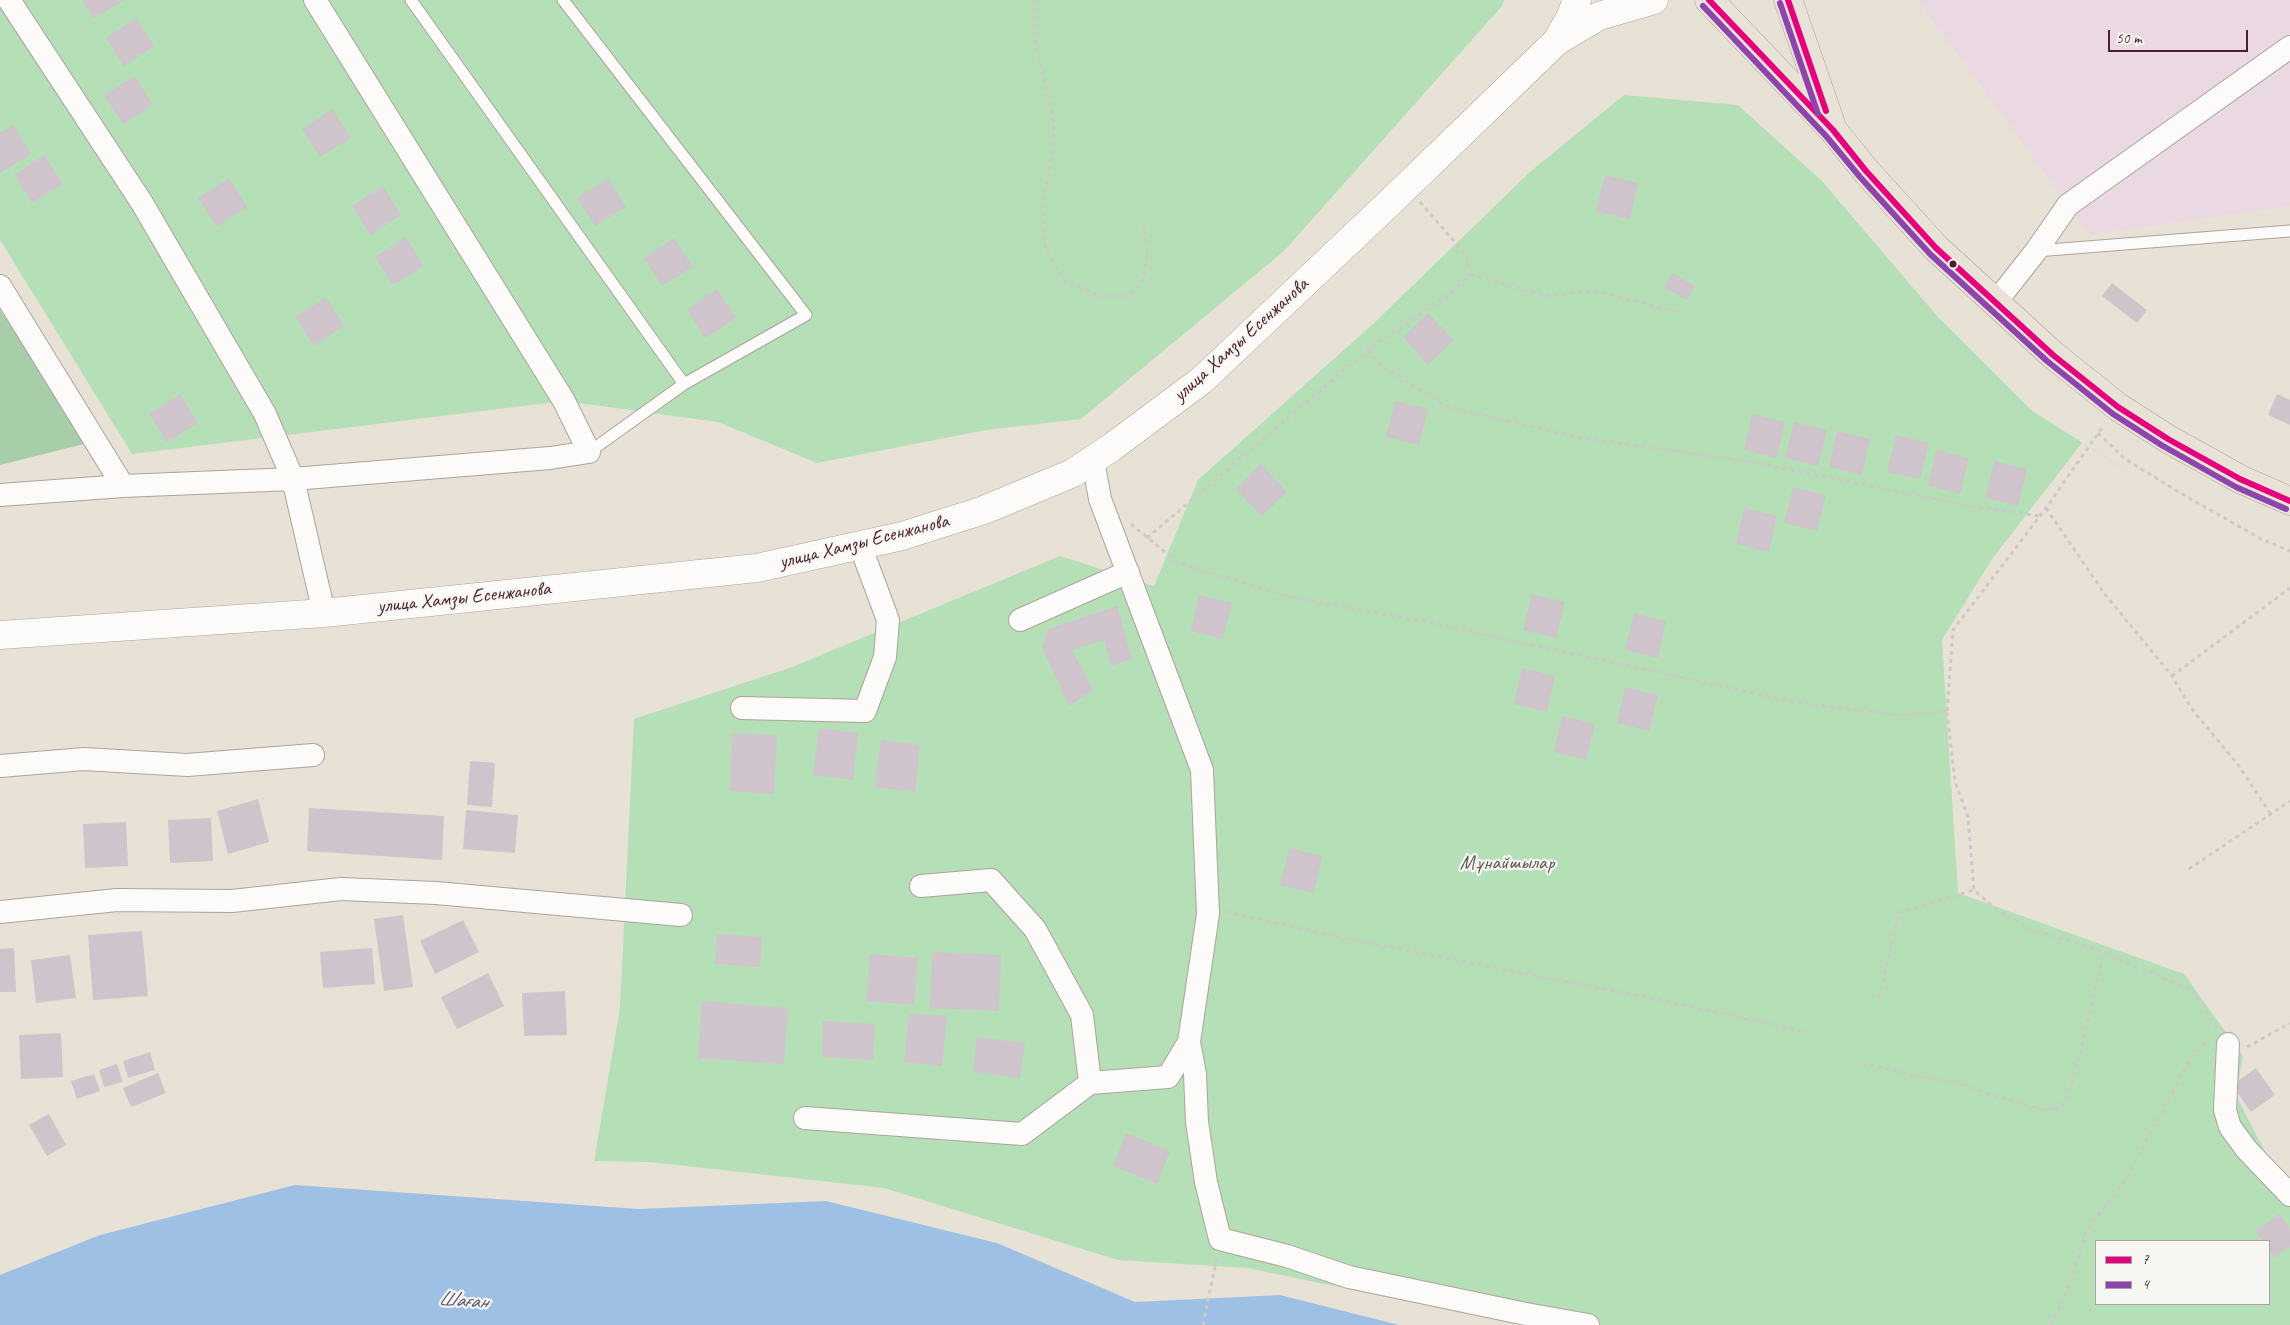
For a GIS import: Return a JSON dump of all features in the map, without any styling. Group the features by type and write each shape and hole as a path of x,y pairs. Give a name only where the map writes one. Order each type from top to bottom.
{"highway":[{"path":"1709,0 1833,130 1866,171 1936,248 2053,355 2118,406 2168,439 2240,479 2290,501"},
{"path":"1788,0 1833,130"}],"street":[{"path":"9,0 142,203 265,414 292,478 324,613"},
{"path":"0,495 122,486 292,478 550,458 589,452 564,401 316,0"},
{"path":"1557,41 1570,18 1577,0"},
{"path":"1557,41 1599,16 1654,0"},
{"name":"улица Хамзы Есенжанова","path":"0,635 324,613 757,568 902,536 984,510 1072,473 1202,380 1557,41"},
{"path":"1996,303 2068,205 2290,48"},
{"path":"0,286 122,486"},
{"path":"1092,460 1100,498 1202,770 1207,908 1189,1042 1195,1074 1197,1122 1205,1174 1220,1239 1287,1256 1349,1277 1588,1325"},
{"path":"742,708 865,711 885,657 888,620 860,545"},
{"path":"1020,620 1128,572"},
{"path":"0,766 84,759 186,765 313,755"},
{"path":"921,886 991,880 1035,928 1082,1015 1090,1083"},
{"path":"0,912 117,900 232,901 342,889 436,893 681,914"},
{"path":"805,1118 1022,1134 1090,1083 1168,1077 1189,1042"},
{"path":"2227,1042 2225,1110 2230,1127 2247,1150 2290,1195"}],"lane":[{"path":"411,0 684,384"},
{"path":"563,0 806,315 684,384 589,452"},
{"path":"2036,251 2290,231"}],"path":[{"path":"1034,0 1034,38 1054,116 1054,149 1042,204 1046,251 1066,281 1100,296 1130,296 1144,279 1147,253 1144,224"},
{"path":"1405,188 1466,255 1470,274"},
{"path":"1470,274 1546,296 1596,291 1677,312"},
{"path":"1147,538 1369,349 1451,293 1470,274"},
{"path":"1369,349 1380,364 1446,406 1576,437 1758,463 1966,505 2039,516"},
{"path":"2118,406 2046,508 1953,630 1947,712 1955,781 1968,817 1974,890 1996,909 2028,928 2104,952 2192,990 2227,1042"},
{"path":"2098,433 2125,459 2182,494 2264,540 2290,551"},
{"path":"2046,508 2104,593 2172,676 2191,708 2239,766 2270,813"},
{"path":"1127,521 1177,562 1289,597 1437,624 1794,702 1898,715 1947,712"},
{"path":"2172,676 2290,588"},
{"path":"2189,869 2290,801"},
{"path":"1879,998 1899,912 1974,890"},
{"path":"1207,908 1357,941 1652,998 1805,1032"},
{"path":"1862,1064 1914,1076 1958,1082 1992,1095 2044,1110 2062,1108 2070,1089 2082,1046 2104,952"},
{"path":"2051,1325 2071,1282 2086,1231 2125,1181 2191,1057 2227,1042 2290,1023"},
{"path":"1203,1325 1220,1239"}],"shaded area":[{"path":"1918,0 2290,0 2290,206 2090,235"}],"green space":[{"path":"0,0 1504,0 1502,6 1284,251 1081,419 986,430 817,463 718,422 564,401 132,454 0,240"},
{"name":"Мұнайшылар","path":"1624,95 1738,105 1822,181 1938,317 2031,410 2169,498 2082,443 1992,559 1942,640 1958,893 2184,974 2243,1056 2236,1095 2266,1154 2290,1180 2290,1325 1523,1325 1247,1268 1118,1260 884,1188 650,1162 594,1161 620,1008 634,719 792,667 1060,556 1154,586 1198,480 1374,323 1531,171"},
{"path":"0,310 88,443 0,465"}],"water":[{"name":"Шаған","path":"295,1185 639,1209 826,1201 997,1243 1135,1302 1280,1295 1399,1325 0,1325 0,1275 100,1235"}],"building":[{"path":"82,0 124,0 94,19"},
{"path":"136,18 154,46 124,66 106,38"},
{"path":"135,76 153,105 123,124 104,95"},
{"path":"332,109 351,138 320,157 302,129"},
{"path":"13,125 31,154 0,173 0,133"},
{"path":"44,155 63,184 32,203 14,175"},
{"path":"1605,175 1638,183 1630,219 1596,211"},
{"path":"229,178 247,207 217,227 198,198"},
{"path":"608,178 626,207 595,226 577,198"},
{"path":"383,186 401,215 370,235 352,206"},
{"path":"406,237 424,266 393,285 375,257"},
{"path":"674,238 693,267 662,286 644,258"},
{"path":"1672,273 1695,286 1687,300 1664,287"},
{"path":"2112,283 2147,310 2137,323 2102,296"},
{"path":"717,289 736,318 705,338 687,309"},
{"path":"326,297 344,326 314,346 295,317"},
{"path":"1428,313 1454,340 1428,365 1403,337"},
{"path":"180,394 198,423 167,442 149,414"},
{"path":"2277,394 2290,400 2290,425 2268,415"},
{"path":"1395,401 1428,409 1419,445 1386,437"},
{"path":"1752,414 1785,422 1777,458 1744,450"},
{"path":"1794,422 1827,430 1818,466 1785,458"},
{"path":"1837,431 1870,439 1862,475 1829,467"},
{"path":"1896,435 1929,443 1920,479 1887,472"},
{"path":"1936,450 1969,458 1960,494 1928,486"},
{"path":"1994,461 2027,469 2018,506 1986,498"},
{"path":"1261,464 1287,492 1262,516 1236,489"},
{"path":"1793,487 1826,495 1817,531 1784,523"},
{"path":"1744,508 1777,516 1769,552 1736,544"},
{"path":"1532,594 1565,602 1556,638 1523,630"},
{"path":"1199,595 1232,603 1223,639 1191,631"},
{"path":"1117,606 1132,659 1111,666 1104,640 1072,650 1093,690 1069,706 1042,647 1048,629"},
{"path":"1634,613 1666,621 1658,658 1625,650"},
{"path":"1522,668 1555,676 1547,712 1514,704"},
{"path":"1625,687 1658,695 1649,731 1617,723"},
{"path":"1562,716 1595,724 1586,760 1554,752"},
{"path":"819,728 858,733 853,780 813,775"},
{"path":"732,733 777,735 774,794 730,791"},
{"path":"881,740 920,745 915,792 875,787"},
{"path":"470,761 495,763 492,807 467,805"},
{"path":"258,799 269,842 228,854 217,811"},
{"path":"309,808 444,816 442,860 307,851"},
{"path":"466,810 518,815 515,853 463,849"},
{"path":"211,818 213,861 170,863 168,820"},
{"path":"126,822 128,866 85,868 83,824"},
{"path":"1289,848 1322,856 1314,893 1280,885"},
{"path":"403,915 413,987 384,991 374,919"},
{"path":"463,920 479,952 435,974 420,941"},
{"path":"142,931 148,996 93,1000 88,935"},
{"path":"717,934 762,937 760,967 715,964"},
{"path":"14,948 16,992 0,992 0,949"},
{"path":"372,948 375,984 323,988 320,952"},
{"path":"932,952 1001,955 999,1011 930,1008"},
{"path":"870,954 918,958 914,1005 866,1001"},
{"path":"70,955 76,998 36,1003 31,960"},
{"path":"488,973 504,1006 457,1029 441,997"},
{"path":"565,991 567,1035 524,1036 522,993"},
{"path":"702,1001 788,1008 784,1064 698,1058"},
{"path":"909,1013 947,1016 942,1066 904,1062"},
{"path":"823,1021 875,1024 873,1060 822,1057"},
{"path":"61,1033 63,1077 21,1079 19,1035"},
{"path":"977,1037 1025,1043 1020,1078 973,1072"},
{"path":"150,1052 155,1070 128,1078 123,1061"},
{"path":"117,1064 123,1082 104,1087 99,1070"},
{"path":"2256,1068 2275,1095 2251,1112 2232,1085"},
{"path":"158,1073 166,1093 131,1107 123,1088"},
{"path":"94,1074 100,1091 77,1099 71,1081"},
{"path":"49,1114 66,1145 47,1156 29,1125"},
{"path":"1126,1133 1170,1151 1157,1184 1113,1166"},
{"path":"2280,1214 2290,1229 2290,1247 2274,1258 2270,1252 2270,1240 2262,1240 2255,1231"}],"transit line":[{"name":"7","path":"1709,0 1833,130 1866,171 1936,248 2053,355 2118,407 2168,439 2240,479 2290,501"},
{"name":"7","path":"1788,0 1826,111"},
{"name":"4","path":"1780,3 1818,114"},
{"name":"4","path":"1703,6 1826,136 1860,177 1930,254 2047,361 2113,414 2163,446 2236,487 2286,509"}]}
